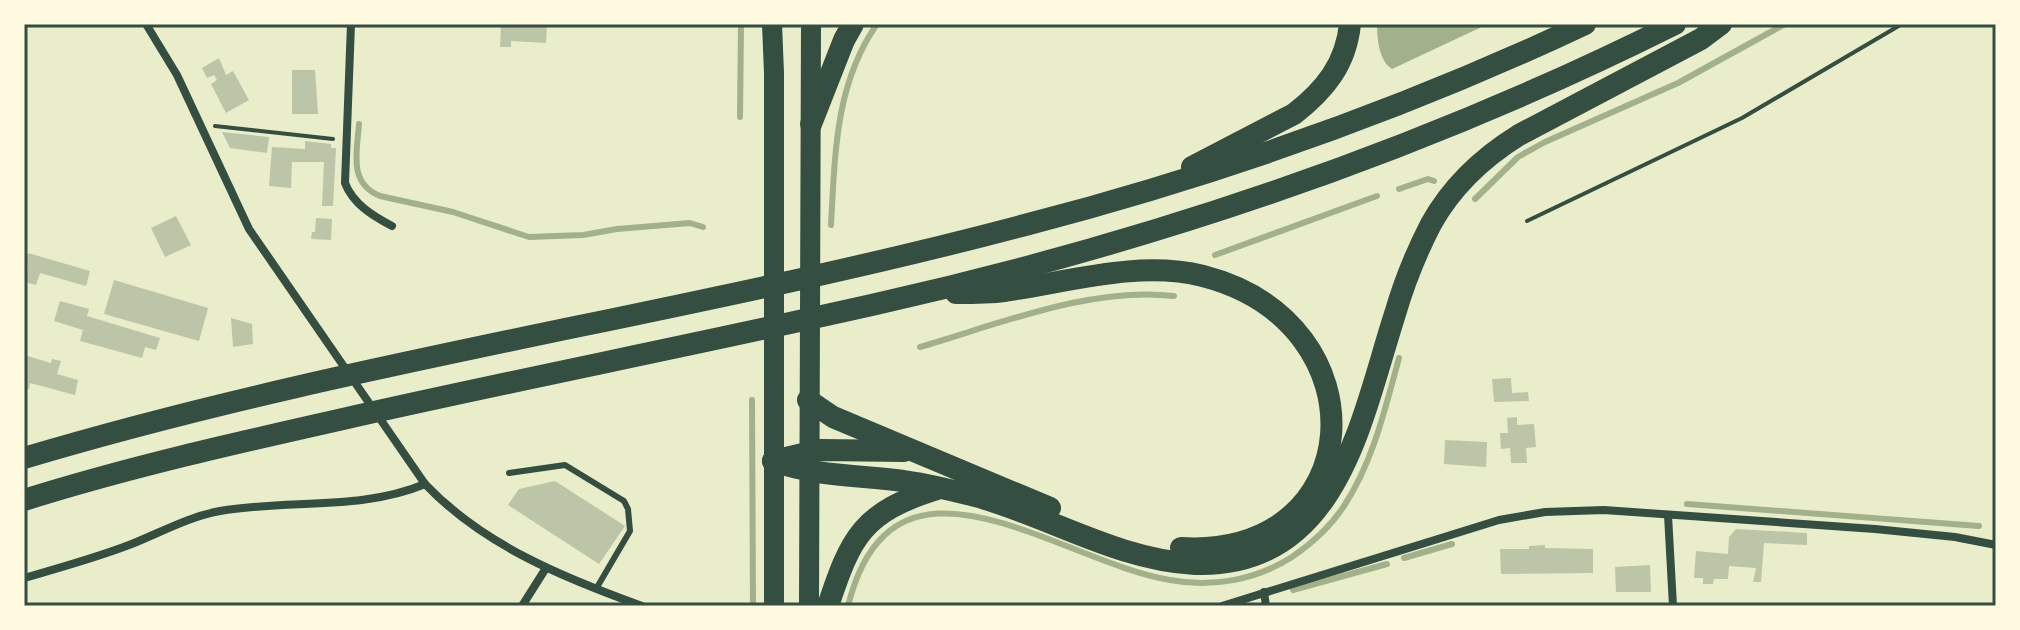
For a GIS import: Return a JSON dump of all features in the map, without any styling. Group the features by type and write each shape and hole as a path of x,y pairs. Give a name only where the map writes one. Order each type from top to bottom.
{"highway":[{"path":"811,124 853,24"},
{"path":"1141,193 1294,114 1308,103 1333,77 1345,53 1350,24"},
{"path":"24,458 181,415 312,384 834,272 1023,226 1249,160 1396,106 1585,24"},
{"path":"24,500 175,458 336,420 911,295 1186,222 1337,171 1485,113 1675,24"},
{"path":"808,461 998,503 1125,551 1171,562 1196,564 1228,561 1260,553 1282,542 1315,513 1340,475 1361,425 1405,283 1432,224 1450,194 1494,150 1701,39 1721,24"},
{"path":"808,400 833,417 1061,513 1128,538 1173,547 1215,548 1236,544 1273,529 1302,502 1323,468 1332,429 1332,410 1324,374 1304,340 1291,325 1258,299 1224,282 1179,272 1131,272 1001,292 911,295"},
{"path":"773,461 808,461 917,451"},
{"path":"828,606 839,570 860,532 880,513 894,505 940,488"}],"main road":[{"path":"772,24 774,606"},
{"path":"809,606 811,24"}],"street":[{"path":"146,24 177,75 249,229 425,484 459,515 546,568 642,606"},
{"path":"351,24 345,183 348,191 374,217 392,226"},
{"path":"24,578 129,545 202,515 243,508 371,499 425,484"},
{"path":"1222,606 1499,520 1535,513 1604,510 1875,529 1955,537 1996,545"},
{"path":"1668,515 1673,606"},
{"path":"522,606 546,568"},
{"path":"1264,592 1266,606"}],"lane":[{"path":"509,473 565,465 624,501 630,517 630,531 596,589"}],"path":[{"path":"1527,221 1742,118 1902,24"},
{"path":"201,124 347,141"}],"shaded area":[{"path":"1377,24 1488,24 1392,69 1378,43"}],"building":[{"path":"501,24 547,24 546,43 511,41 511,47 500,47"},
{"path":"219,58 226,75 233,71 249,100 226,113 211,84 217,80 214,75 207,78 202,68"},
{"path":"292,70 315,70 318,114 292,114"},
{"path":"222,132 269,137 267,153 230,148"},
{"path":"305,141 331,144 331,148 336,148 333,206 322,206 324,162 292,162 291,188 269,186 272,147 305,149"},
{"path":"176,216 191,245 165,257 151,228"},
{"path":"316,218 332,219 331,240 311,239"},
{"path":"28,253 90,271 86,286 40,273 36,285 24,282"},
{"path":"114,280 208,308 199,341 104,314"},
{"path":"60,301 89,309 87,316 160,338 156,350 145,347 142,358 80,341 83,330 54,321"},
{"path":"231,318 252,324 253,344 233,347"},
{"path":"24,355 51,363 52,359 61,361 57,374 78,380 75,395 30,383 29,389 24,390"},
{"path":"1511,378 1512,393 1528,392 1529,401 1494,402 1492,379"},
{"path":"1517,417 1517,425 1534,424 1536,447 1526,448 1527,463 1511,463 1510,448 1501,449 1500,433 1508,433 1507,418"},
{"path":"1445,440 1487,442 1486,467 1444,464"},
{"path":"555,481 625,526 599,564 508,505 519,489"},
{"path":"1736,529 1807,533 1807,545 1764,543 1761,582 1753,582 1756,568 1729,566 1728,579 1714,579 1713,584 1703,584 1703,578 1694,578 1696,551 1728,554 1729,537"},
{"path":"1545,545 1545,548 1593,549 1593,573 1501,574 1500,549 1529,549 1529,546"},
{"path":"1650,565 1651,592 1616,592 1615,567"}],"waterway":[{"path":"740,117 741,24"},
{"path":"831,225 836,146 845,96 863,47 877,24"},
{"path":"1475,199 1518,157 1678,83 1785,24"},
{"path":"359,124 356,156 359,175 363,183 380,196 453,212 529,237 583,235 690,223 703,227"},
{"path":"1399,189 1428,179 1434,181"},
{"path":"1215,255 1377,196"},
{"path":"920,347 1013,318 1078,302 1143,294 1174,296"},
{"path":"848,606 870,552 902,523 940,513 984,518 1126,569 1170,580 1202,583 1233,580 1278,565 1320,534 1339,513 1354,489 1377,435 1399,358"},
{"path":"752,400 753,606"},
{"path":"1687,504 1979,526"},
{"path":"1404,558 1452,544"},
{"path":"1293,590 1387,564"}]}
